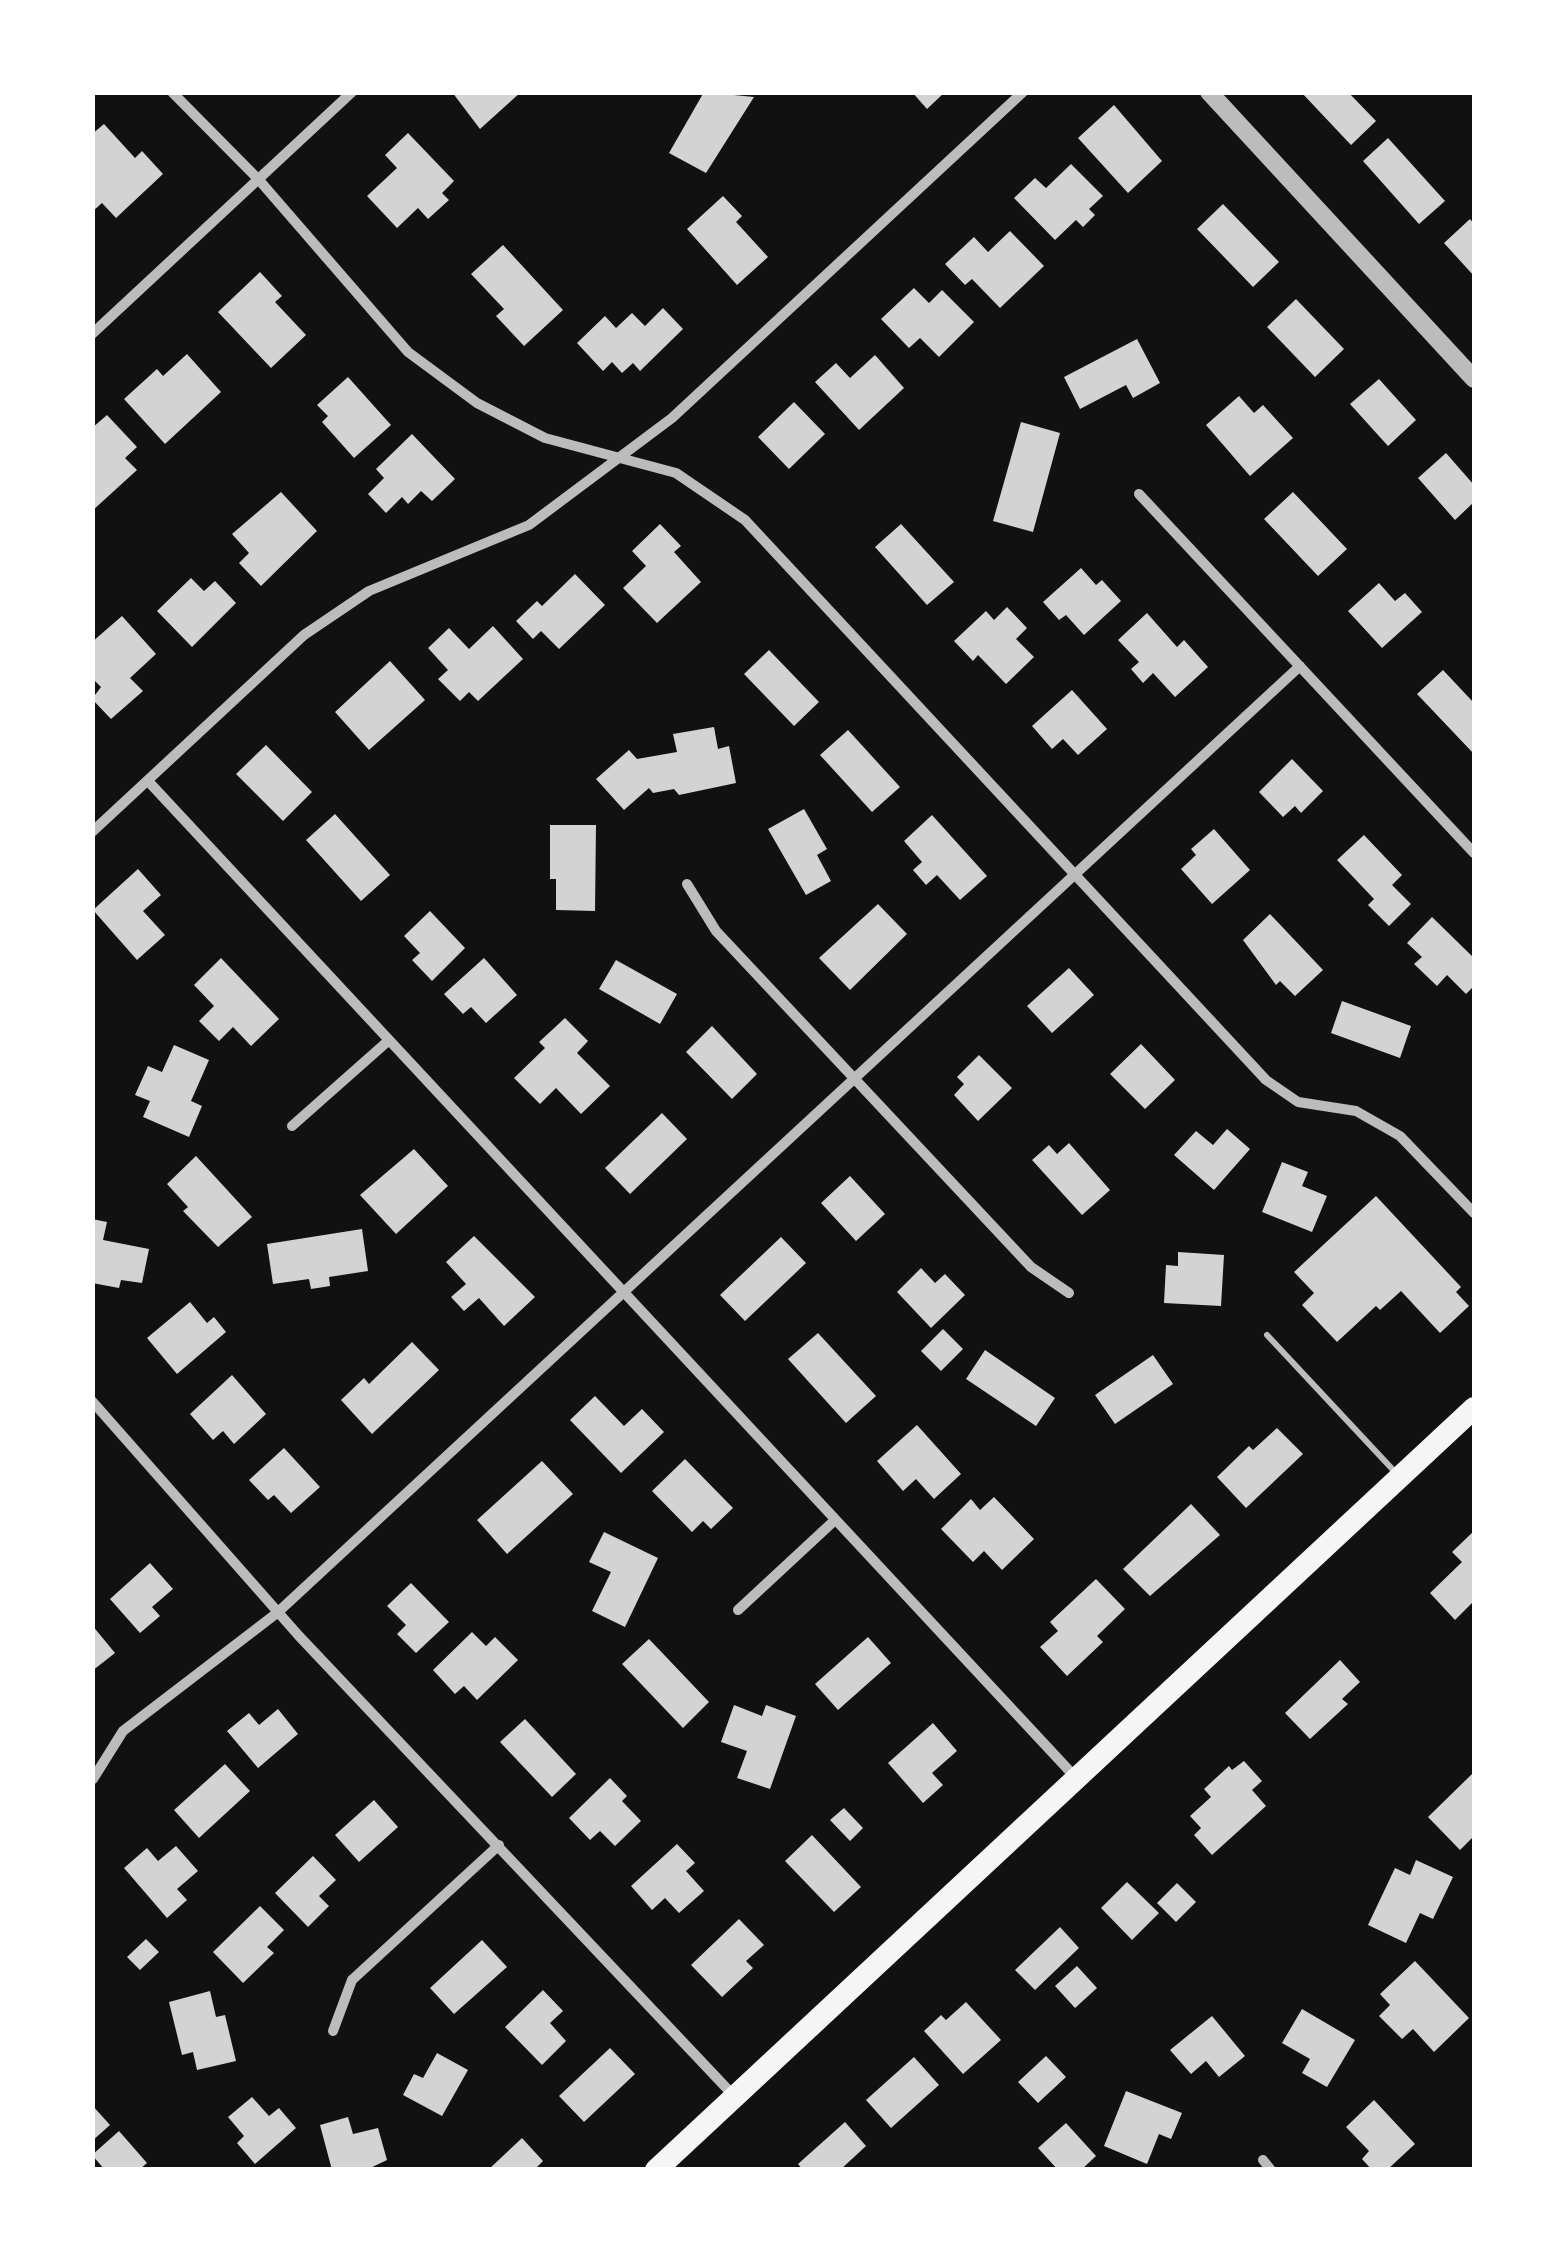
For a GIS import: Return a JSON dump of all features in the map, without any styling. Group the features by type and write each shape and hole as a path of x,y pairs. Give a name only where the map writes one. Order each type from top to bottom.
{"main road":[{"path":"656,2170 1474,1408"}],"street":[{"path":"172,92 258,180 408,352 477,403 545,438 676,473 745,520 1266,1080 1298,1102 1356,1111 1400,1136 1474,1214"},
{"path":"92,334 352,92"},
{"path":"92,832 320,624 369,592 529,525 623,457 672,418 1023,92"},
{"path":"1210,92 1474,380"},
{"path":"1140,494 1474,853"},
{"path":"93,1779 123,1731 278,1613 1300,666"},
{"path":"148,781 1078,1780"},
{"path":"688,884 716,931 1031,1267 1069,1293"},
{"path":"292,1126 388,1041"},
{"path":"92,1401 278,1613 734,2096"},
{"path":"738,1610 835,1520"},
{"path":"332,2031 352,1980 499,1845"}],"lane":[{"path":"1267,1335 1400,1478"}],"building":[{"path":"452,92 521,92 480,129"},
{"path":"704,92 754,97 706,173 669,153"},
{"path":"912,92 945,92 927,109"},
{"path":"1301,92 1348,92 1376,121 1351,145"},
{"path":"1114,105 1162,161 1128,193 1078,138"},
{"path":"104,124 135,158 142,151 163,174 116,218 102,203 92,212 92,134"},
{"path":"408,133 454,181 442,193 449,200 428,219 418,208 397,228 367,196 397,168 385,155"},
{"path":"1388,138 1445,201 1419,224 1363,161"},
{"path":"1071,164 1103,196 1089,209 1095,215 1083,227 1076,220 1055,240 1014,198 1035,178 1046,188"},
{"path":"723,196 742,216 736,222 768,257 737,285 687,229"},
{"path":"1223,204 1279,262 1253,287 1197,229"},
{"path":"1470,219 1474,224 1474,276 1444,243"},
{"path":"1010,231 1044,266 1000,308 972,279 965,285 945,264 974,237 988,252"},
{"path":"503,245 563,310 524,346 496,316 504,309 471,274"},
{"path":"260,272 282,296 275,302 306,335 271,368 218,312"},
{"path":"914,288 929,303 942,290 974,322 939,357 920,338 909,348 881,319"},
{"path":"1296,299 1344,349 1315,377 1267,327"},
{"path":"663,308 683,329 640,371 633,363 622,373 612,362 603,371 577,343 605,316 616,328 632,313 645,326"},
{"path":"1137,339 1160,383 1133,398 1126,385 1080,409 1064,377"},
{"path":"187,354 221,392 165,444 124,399 157,369 163,376"},
{"path":"875,355 904,388 859,430 815,382 836,363 850,378"},
{"path":"348,377 391,425 354,458 322,422 328,416 317,405"},
{"path":"1379,379 1416,420 1388,446 1350,404"},
{"path":"1239,396 1254,413 1263,405 1293,438 1250,476 1206,425"},
{"path":"794,402 825,434 789,469 758,437"},
{"path":"107,415 137,447 125,458 137,470 92,511 92,428"},
{"path":"1021,422 1060,433 1033,532 993,521"},
{"path":"412,434 455,479 432,501 421,491 408,504 402,497 386,513 368,494 384,478 376,469"},
{"path":"1446,453 1474,485 1474,502 1455,520 1418,478"},
{"path":"281,492 317,531 261,586 239,563 249,553 232,534"},
{"path":"1293,492 1347,549 1318,576 1264,519"},
{"path":"660,524 681,546 674,552 701,582 657,623 623,588 646,566 632,551"},
{"path":"901,524 954,582 927,605 875,547"},
{"path":"1081,568 1096,585 1102,580 1121,601 1084,635 1066,615 1059,620 1043,602"},
{"path":"575,574 605,605 559,649 541,631 533,639 516,621 537,601 542,606"},
{"path":"191,578 204,591 215,581 236,603 192,647 157,611"},
{"path":"1379,583 1395,601 1405,593 1422,612 1382,648 1348,611"},
{"path":"1007,607 1027,628 1016,639 1034,657 1006,684 978,655 973,661 954,641 986,611 994,620"},
{"path":"1147,613 1177,647 1184,640 1208,667 1175,697 1153,673 1143,683 1131,669 1139,662 1118,640"},
{"path":"122,616 156,654 130,678 143,691 111,719 92,699 101,687 92,678 92,642"},
{"path":"493,626 523,659 478,701 469,692 460,701 438,679 448,670 428,648 449,628 469,649"},
{"path":"769,650 819,702 794,726 744,674"},
{"path":"390,661 425,700 369,750 335,712"},
{"path":"1443,670 1474,703 1474,754 1417,694"},
{"path":"1072,690 1107,729 1078,755 1063,739 1052,749 1032,726"},
{"path":"714,727 718,749 729,746 736,783 679,795 674,789 653,793 649,788 624,810 596,779 629,750 637,759 677,752 673,734"},
{"path":"848,730 900,787 872,812 820,755"},
{"path":"266,745 312,792 283,821 236,774"},
{"path":"1292,759 1323,791 1301,813 1295,806 1283,817 1259,792"},
{"path":"804,809 827,849 817,855 831,881 806,895 768,829"},
{"path":"335,814 390,875 361,901 306,840"},
{"path":"932,815 987,876 960,900 937,875 926,885 913,870 922,862 904,841"},
{"path":"550,825 596,825 595,911 556,910 556,879 550,879"},
{"path":"1214,829 1250,870 1212,904 1181,869 1196,855 1191,849"},
{"path":"1364,835 1402,875 1392,885 1411,904 1389,926 1368,905 1374,899 1337,860"},
{"path":"138,869 161,895 143,911 165,935 137,960 93,910"},
{"path":"878,904 907,934 850,990 819,958"},
{"path":"430,911 465,948 432,981 412,960 420,953 404,936"},
{"path":"1270,914 1323,970 1295,996 1280,981 1276,985 1243,940"},
{"path":"1432,917 1474,958 1474,986 1466,994 1447,975 1437,986 1414,964 1422,957 1407,943"},
{"path":"221,958 279,1019 251,1046 233,1027 219,1041 199,1021 214,1006 194,985"},
{"path":"484,958 517,995 486,1023 471,1007 463,1014 444,994"},
{"path":"616,960 677,994 660,1024 599,989"},
{"path":"1069,968 1094,995 1052,1033 1027,1006"},
{"path":"1342,1001 1411,1026 1400,1058 1331,1033"},
{"path":"565,1018 588,1041 577,1053 610,1086 581,1114 556,1088 540,1104 514,1078 545,1048 539,1042"},
{"path":"712,1026 757,1074 732,1099 686,1052"},
{"path":"1141,1044 1175,1080 1145,1109 1110,1074"},
{"path":"174,1045 209,1060 191,1101 202,1106 189,1137 143,1117 150,1101 135,1095 148,1066 162,1072"},
{"path":"979,1055 1012,1088 978,1121 954,1095 964,1084 957,1077"},
{"path":"662,1113 687,1139 630,1194 605,1168"},
{"path":"1227,1129 1250,1149 1214,1190 1174,1155 1196,1131 1213,1145"},
{"path":"1069,1143 1110,1190 1082,1215 1032,1160 1049,1145 1057,1154"},
{"path":"414,1149 448,1186 396,1234 360,1195"},
{"path":"196,1156 252,1217 218,1247 183,1211 188,1207 167,1184"},
{"path":"1282,1162 1308,1172 1302,1186 1327,1196 1312,1232 1262,1212"},
{"path":"850,1176 885,1214 856,1241 821,1203"},
{"path":"1376,1196 1461,1287 1456,1292 1469,1306 1440,1333 1401,1291 1380,1310 1376,1306 1337,1342 1302,1305 1314,1293 1294,1272"},
{"path":"92,1219 107,1222 103,1240 149,1249 142,1283 121,1280 119,1288 92,1283"},
{"path":"362,1229 368,1271 329,1277 330,1286 311,1289 309,1279 273,1284 267,1244"},
{"path":"474,1236 535,1297 504,1326 479,1298 464,1311 451,1297 466,1284 446,1262"},
{"path":"781,1237 806,1263 745,1321 720,1295"},
{"path":"1178,1252 1224,1255 1221,1306 1164,1303 1166,1265 1178,1266"},
{"path":"921,1268 935,1283 945,1274 965,1295 931,1328 897,1292"},
{"path":"190,1302 207,1323 214,1317 226,1332 177,1374 147,1338"},
{"path":"943,1329 963,1349 941,1371 921,1351"},
{"path":"818,1333 876,1396 846,1423 788,1359"},
{"path":"412,1342 439,1370 372,1434 341,1400 364,1378 369,1384"},
{"path":"985,1350 1055,1398 1036,1426 966,1379"},
{"path":"1153,1355 1173,1384 1115,1424 1095,1395"},
{"path":"232,1375 266,1414 234,1444 223,1431 213,1440 190,1414"},
{"path":"595,1396 624,1426 642,1409 664,1432 621,1473 570,1420"},
{"path":"917,1425 961,1474 934,1499 916,1479 903,1491 877,1461"},
{"path":"1277,1428 1303,1454 1246,1508 1217,1477 1249,1446 1253,1450"},
{"path":"284,1448 320,1487 291,1513 274,1495 268,1500 249,1480"},
{"path":"685,1459 733,1508 711,1529 703,1521 692,1532 652,1491"},
{"path":"542,1461 573,1494 507,1554 477,1520"},
{"path":"994,1497 1034,1539 1002,1570 984,1551 973,1562 941,1529 971,1499 980,1510"},
{"path":"1191,1504 1220,1535 1150,1596 1123,1569"},
{"path":"1474,1531 1474,1601 1455,1620 1430,1593 1462,1562 1452,1552"},
{"path":"604,1532 658,1558 625,1627 592,1611 611,1572 589,1562"},
{"path":"150,1563 173,1589 152,1607 160,1616 140,1633 110,1599"},
{"path":"1096,1579 1125,1609 1097,1636 1103,1642 1067,1676 1040,1647 1058,1631 1050,1622"},
{"path":"411,1583 449,1622 416,1653 397,1634 406,1625 387,1606"},
{"path":"92,1625 115,1653 92,1671"},
{"path":"472,1632 486,1646 495,1637 518,1660 477,1700 464,1686 455,1694 433,1670"},
{"path":"868,1637 891,1663 838,1710 815,1684"},
{"path":"649,1639 709,1702 683,1728 622,1664"},
{"path":"1340,1660 1360,1682 1342,1699 1348,1704 1310,1739 1285,1713"},
{"path":"734,1705 762,1716 766,1705 796,1716 770,1789 737,1778 747,1751 721,1742"},
{"path":"278,1709 298,1734 258,1768 227,1731 249,1713 259,1725"},
{"path":"525,1719 576,1774 552,1797 500,1742"},
{"path":"933,1723 957,1751 932,1773 943,1785 923,1803 888,1763"},
{"path":"1244,1761 1262,1781 1252,1790 1266,1806 1212,1855 1194,1835 1201,1828 1190,1816 1211,1797 1204,1789 1229,1766 1232,1770"},
{"path":"225,1764 250,1791 199,1838 174,1810"},
{"path":"1472,1774 1474,1836 1460,1850 1428,1817"},
{"path":"610,1778 627,1796 622,1801 641,1821 615,1846 600,1831 590,1840 569,1818"},
{"path":"374,1800 398,1827 359,1862 335,1835"},
{"path":"844,1808 863,1828 850,1841 830,1820"},
{"path":"812,1835 861,1887 834,1912 785,1861"},
{"path":"677,1844 695,1863 686,1871 704,1891 679,1913 665,1898 652,1910 631,1886"},
{"path":"176,1846 198,1871 177,1889 187,1900 167,1918 124,1868 147,1848 158,1861"},
{"path":"313,1856 336,1880 319,1896 329,1906 308,1927 275,1893"},
{"path":"1416,1860 1453,1877 1433,1919 1420,1913 1406,1943 1368,1925 1395,1868 1410,1875"},
{"path":"1127,1882 1159,1913 1132,1940 1101,1908"},
{"path":"1177,1883 1196,1902 1176,1922 1157,1903"},
{"path":"260,1906 284,1930 267,1947 274,1953 243,1983 213,1952"},
{"path":"739,1919 764,1945 746,1961 753,1968 722,1997 691,1965"},
{"path":"1060,1927 1079,1948 1035,1990 1015,1970"},
{"path":"146,1939 159,1952 140,1970 127,1957"},
{"path":"482,1940 507,1967 454,2014 430,1988"},
{"path":"1415,1961 1469,2018 1434,2052 1413,2029 1402,2039 1379,2016 1390,2005 1380,1994"},
{"path":"1077,1966 1097,1988 1075,2008 1055,1986"},
{"path":"543,1990 563,2011 550,2023 566,2041 542,2065 505,2027"},
{"path":"210,1991 216,2017 225,2015 236,2061 197,2070 193,2052 182,2055 169,2002"},
{"path":"966,2002 1001,2040 963,2074 924,2031 941,2015 946,2020"},
{"path":"1302,2009 1355,2040 1327,2087 1302,2073 1310,2059 1282,2043"},
{"path":"1212,2016 1245,2056 1219,2077 1206,2061 1191,2074 1170,2050"},
{"path":"610,2048 635,2074 584,2122 559,2096"},
{"path":"437,2053 468,2070 442,2116 403,2095 414,2074 423,2078"},
{"path":"1046,2056 1066,2077 1038,2103 1018,2082"},
{"path":"914,2057 939,2085 891,2128 866,2100"},
{"path":"1126,2091 1182,2113 1171,2139 1159,2134 1147,2164 1104,2146"},
{"path":"252,2097 269,2116 279,2108 296,2128 255,2164 237,2143 244,2136 228,2117"},
{"path":"1374,2100 1415,2144 1387,2170 1372,2170 1362,2159 1369,2151 1346,2127"},
{"path":"92,2105 110,2125 92,2141"},
{"path":"348,2117 353,2134 378,2128 387,2160 366,2170 332,2170 320,2125"},
{"path":"845,2122 866,2146 840,2170 803,2170 798,2164"},
{"path":"1066,2123 1096,2156 1081,2170 1058,2170 1038,2148"},
{"path":"119,2131 147,2163 139,2170 105,2170 92,2155"},
{"path":"522,2138 543,2161 534,2170 488,2170"}]}
